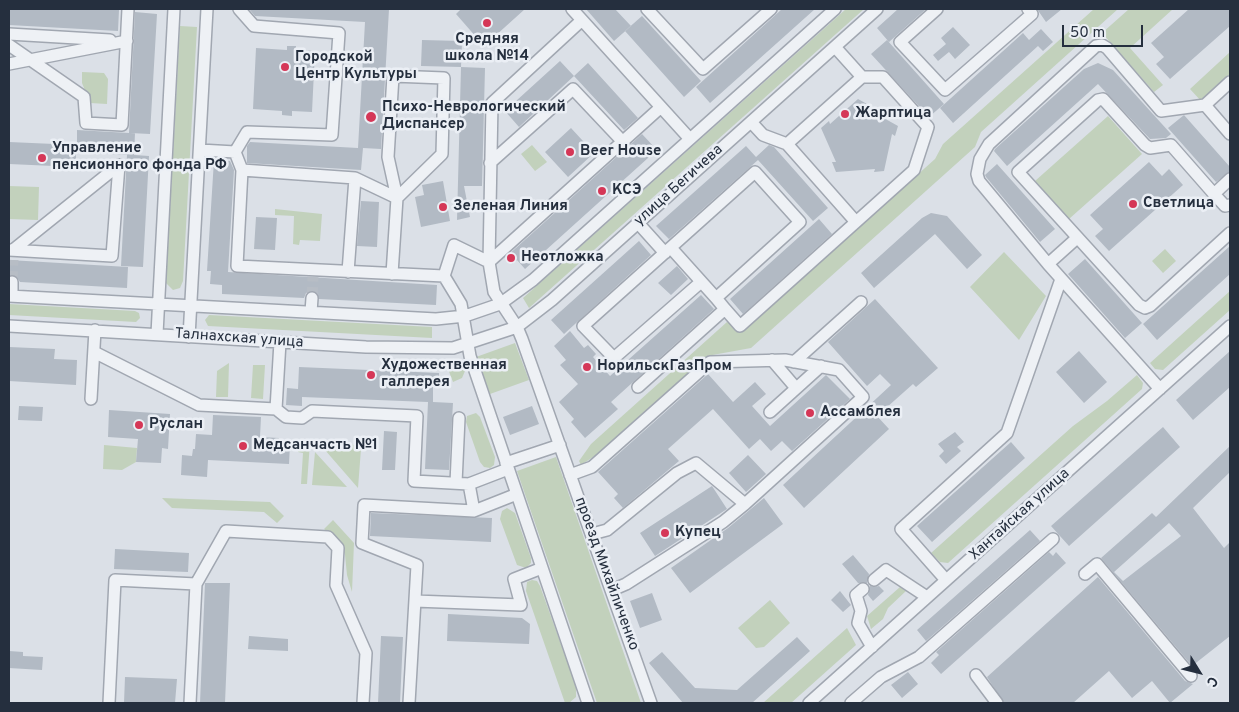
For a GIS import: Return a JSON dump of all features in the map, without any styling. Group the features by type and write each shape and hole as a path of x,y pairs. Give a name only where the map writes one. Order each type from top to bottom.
{"street":[{"path":"9,45 84,97 86,123 122,125 128,9"},
{"path":"157,334 174,9"},
{"path":"189,337 207,9"},
{"path":"235,152 248,132 332,135 339,33 254,26 239,9"},
{"path":"572,9 690,139"},
{"path":"647,9 702,69 770,9"},
{"name":"улица Бегичева","path":"465,316 500,304 533,280 835,9"},
{"name":"улица Бегичева","path":"469,344 517,327 552,300 877,9"},
{"path":"937,9 900,42 945,90 950,88 1032,14 1028,9"},
{"name":"проезд Михайличенко","path":"582,20 492,103 489,262 494,292 500,304 517,327 651,703"},
{"path":"9,34 127,41"},
{"path":"9,64 127,41"},
{"path":"1160,389 1061,279 977,178 980,159 989,144 1096,46 1102,45 1161,111 1205,105 1230,82"},
{"path":"835,47 862,77"},
{"path":"392,274 397,198 388,157 394,76 444,78 442,154 397,198"},
{"path":"638,223 702,282 740,326 914,170 928,127 883,76 862,77 787,144"},
{"path":"490,163 573,89 622,142"},
{"path":"1230,205 1225,206 1171,145 1150,148 1106,102 1098,100 1018,172 1139,305 1145,308 1150,306 1230,233"},
{"path":"1205,105 1229,130"},
{"path":"588,703 470,356 465,316 461,304 444,276 454,245 489,262 661,107"},
{"path":"751,122 764,135 787,144 856,222"},
{"path":"200,150 235,152"},
{"path":"235,152 242,170 237,266 314,274 348,272 444,276"},
{"path":"119,165 112,256 11,252 58,214 119,165"},
{"path":"242,170 355,178 397,198"},
{"path":"702,282 619,356 614,358 609,355 583,326 755,172 800,222 716,298"},
{"path":"348,272 355,178"},
{"path":"1214,194 1230,179"},
{"path":"1048,264 1077,238"},
{"path":"946,580 900,529 1007,434 1061,279"},
{"path":"10,296 12,282"},
{"name":"Талнахская улица","path":"10,296 436,319 465,316"},
{"path":"311,312 312,298"},
{"path":"794,362 861,302"},
{"path":"638,387 725,309"},
{"name":"Талнахская улица","path":"9,326 366,347 454,348 469,344"},
{"name":"Хантайская улица","path":"809,703 1230,326"},
{"path":"92,399 95,330"},
{"path":"276,409 280,342"},
{"path":"94,352 199,405 276,409 286,417 302,418 312,411 417,416 414,481 469,484 507,466 560,445"},
{"path":"772,360 796,388"},
{"path":"570,475 592,467 710,362 772,360 839,370 863,398 723,522 626,584 612,590"},
{"path":"770,412 821,366"},
{"path":"456,483 459,418"},
{"path":"592,534 606,530 677,473 696,463 745,504"},
{"path":"469,484 474,511"},
{"path":"410,703 417,565 362,543 364,505 474,511 517,494"},
{"path":"190,703 196,584 226,531 328,537 338,548 336,585 366,653 363,703"},
{"path":"851,703 881,677 919,657 1053,539"},
{"path":"1085,574 1096,564 1191,676"},
{"path":"415,601 521,605 514,579 542,568"},
{"path":"874,580 886,570 928,597"},
{"path":"109,703 115,580 196,584"},
{"path":"863,589 856,595 861,611 858,623 872,647"},
{"path":"976,675 997,703"}],"green space":[{"path":"846,9 864,9 529,308 523,298"},
{"path":"1094,9 1118,9 981,132 975,147 751,348 707,356 599,453 581,465 579,461 591,444 727,322 744,330 935,159 943,144"},
{"path":"1129,9 1173,9 1130,48 1163,85 1154,92 1102,33"},
{"path":"180,26 197,27 183,281 180,288 173,290 166,283"},
{"path":"1230,52 1230,74 1201,101 1190,89"},
{"path":"82,72 104,73 108,79 107,104 90,103 82,83"},
{"path":"1108,116 1142,154 1069,219 1035,181"},
{"path":"532,145 547,162 535,171 521,154"},
{"path":"9,186 39,187 38,220 9,219"},
{"path":"275,209 322,214 320,241 300,240 299,245 293,244 294,216 275,215"},
{"path":"1165,249 1176,261 1163,273 1152,261"},
{"path":"1004,252 1046,296 1019,340 970,287"},
{"path":"1230,291 1230,310 1163,370 1155,369 1150,363"},
{"path":"9,304 135,311 139,313 140,318 136,322 9,315"},
{"path":"209,315 432,327 432,338 208,326 205,320"},
{"path":"515,343 529,380 490,394 476,357"},
{"path":"460,359 465,371 462,378 453,382 445,361"},
{"path":"229,363 228,397 216,397 217,371"},
{"path":"253,365 265,365 263,399 251,398"},
{"path":"1137,375 1143,383 1142,389 948,563 940,562 931,553 1073,426 1107,401"},
{"path":"476,413 480,417 495,457 494,465 490,468 484,467 480,462 466,422 467,416"},
{"path":"299,441 310,442 307,484 301,484 303,453 298,452"},
{"path":"318,442 357,445 361,449 358,488"},
{"path":"104,445 137,448 136,462 122,470 103,469"},
{"path":"315,452 347,487 312,485"},
{"path":"556,457 641,703 597,703 517,471"},
{"path":"162,498 270,502 284,516 277,523 264,512 172,508"},
{"path":"507,508 515,513 531,558 531,563 526,568 517,565 500,519 502,511"},
{"path":"333,520 354,543 352,592 347,575 345,555 339,541 324,529"},
{"path":"537,581 540,586 576,686 576,697 569,703 565,703 526,591 527,582"},
{"path":"900,587 906,591 888,608 883,619 871,629 867,616"},
{"path":"770,600 790,623 764,647 756,648 738,628"},
{"path":"847,628 856,645 791,703 763,703"}],"building":[{"path":"9,9 119,10 118,31 9,25"},
{"path":"249,9 389,9 381,149 363,148 361,170 247,163 247,146 250,142 358,148 365,22 255,16"},
{"name":"Средняя школа №14","path":"461,9 525,9 484,46 456,14"},
{"path":"586,9 615,9 631,26 614,41"},
{"path":"782,9 815,9 710,103 696,87"},
{"path":"898,9 926,9 889,42 877,28"},
{"path":"1037,9 1062,9 1046,22"},
{"path":"1189,9 1230,9 1230,26 1170,79 1156,64 1164,57 1151,43"},
{"path":"135,12 157,14 150,134 135,133 134,155 149,156 143,267 121,266 127,155 76,152 76,167 9,164 9,142 77,145 77,130 129,133"},
{"path":"642,16 701,81 684,97 625,31"},
{"path":"953,27 970,45 955,59 949,52 938,61 933,55 946,44 941,38"},
{"path":"1041,29 1053,42 1043,51 1038,46 953,123 940,108 1023,33 1029,40"},
{"path":"422,40 462,41 461,67 421,66"},
{"path":"887,40 944,104 929,117 871,54"},
{"name":"Городской Центр Культуры","path":"287,46 296,46 296,50 315,51 312,112 292,111 292,116 282,115 282,111 253,109 256,48 287,50"},
{"path":"560,61 574,76 519,127 505,111"},
{"path":"588,63 638,118 624,130 574,76"},
{"path":"1098,63 1113,70 1171,134 1166,138 1150,139 1098,84 1007,166 994,151 995,149 1084,69"},
{"path":"461,67 485,68 482,186 464,186 470,217 457,220"},
{"path":"858,99 867,104 864,107 898,126 895,136 892,134 884,171 874,172 875,169 836,172 832,162 836,162 821,128 829,121 830,124"},
{"path":"1184,115 1230,167 1230,172 1216,182 1168,128"},
{"name":"Beer House","path":"571,128 594,153 568,177 545,152"},
{"path":"642,134 656,149 648,158 525,269 517,260 512,264 506,257"},
{"path":"769,145 774,147 828,208 813,221 758,160 669,239 656,226 746,146 756,157"},
{"path":"214,160 230,161 234,170 228,272 437,285 436,305 319,299 317,292 312,291 306,293 304,298 222,294 222,285 210,284 211,271 207,271"},
{"name":"Светлица","path":"1149,162 1162,176 1169,169 1183,185 1109,251 1095,236 1103,229 1090,215"},
{"path":"997,164 1055,229 1040,242 986,177 985,175"},
{"name":"Зеленая Линия","path":"443,181 450,221 421,227 415,197 424,195 422,185"},
{"path":"361,201 379,202 377,247 357,246"},
{"path":"931,213 947,216 982,255 967,269 935,234 874,288 861,273 922,218"},
{"path":"256,217 277,218 275,250 254,249"},
{"path":"819,219 832,234 743,314 730,299"},
{"path":"639,241 651,255 564,334 551,320"},
{"path":"1230,246 1230,274 1157,340 1143,324"},
{"path":"1085,259 1142,323 1125,338 1068,274"},
{"path":"9,260 128,267 127,288 20,282 16,276 9,275"},
{"path":"677,266 688,279 671,295 658,283"},
{"path":"701,295 714,309 611,402 618,409 585,438 571,422 574,419 559,402 578,384 560,365 566,360 554,346 570,331 584,348 588,345 596,354 593,357 610,376"},
{"path":"875,299 938,368 916,387 913,384 877,416 889,429 804,508 783,485 891,385 880,374 867,386 828,342"},
{"path":"9,347 55,349 54,359 77,360 76,385 9,381"},
{"path":"1079,351 1107,382 1084,403 1056,372"},
{"path":"1230,351 1230,387 1193,420 1176,400"},
{"path":"299,367 439,373 439,385 433,385 433,402 453,403 449,470 425,469 428,402 302,397 302,406 286,405 287,388 298,389"},
{"path":"708,374 733,402 755,382 766,394 752,406 770,426 826,375 850,399 792,451 782,441 771,451 760,439 749,449 713,409 668,449 679,461 623,508 614,498 618,494 598,472"},
{"path":"19,406 43,407 42,421 18,420"},
{"path":"532,406 539,424 510,435 503,417"},
{"name":"Руслан","path":"109,410 170,414 168,449 162,448 161,463 136,462 138,439 108,437"},
{"name":"Медсанчасть №1","path":"213,415 261,417 260,437 279,438 278,443 290,444 289,464 208,460 207,477 181,475 182,455 192,456 193,449 195,449 196,434 212,435"},
{"path":"1163,427 1180,447 1069,546 1051,526"},
{"path":"384,431 397,432 395,470 382,470"},
{"path":"955,432 964,442 957,447 961,451 946,464 939,456 944,451 938,444"},
{"path":"1011,442 1025,458 932,542 917,526"},
{"path":"1230,446 1230,472 1193,508 1224,548 1230,542 1230,636 1192,666 1101,558 1152,513 1156,517","holes":["1169,523 1181,536 1123,581 1114,572"]},
{"path":"748,455 766,474 746,492 729,473"},
{"path":"712,486 727,509 655,556 640,533"},
{"path":"764,498 783,524 690,593 671,568 728,528"},
{"path":"371,513 492,518 491,542 370,536"},
{"path":"1030,530 1040,541 926,641 917,630"},
{"path":"115,549 189,553 188,572 114,569"},
{"path":"1049,552 1053,556 1056,552 1066,563 941,674 931,663 939,655 936,652"},
{"path":"853,555 869,574 867,583 858,583 842,564"},
{"path":"1098,577 1185,681 1193,684 1170,703 1152,681 1132,698 1109,671 1073,703 1004,703 987,677"},
{"path":"205,583 230,583 225,703 200,703"},
{"path":"870,586 879,586 884,591 873,601 868,595"},
{"path":"840,591 851,605 843,612 831,600"},
{"path":"652,593 662,620 640,628 630,601"},
{"path":"448,614 522,618 530,624 529,644 447,641"},
{"path":"249,636 288,639 288,651 248,649"},
{"path":"381,636 403,637 400,703 378,703"},
{"path":"797,637 810,651 752,703 683,703 649,663 662,652 695,688 737,690"},
{"path":"9,651 23,652 23,656 43,657 42,670 9,668"},
{"path":"908,672 918,684 902,698 891,685"},
{"path":"125,677 177,679 175,703 124,703"}],"tunnel":[{"path":"12,282 13,260"},
{"path":"312,298 313,277"}],"place":[{"name":"Средняя школа №14","path":"487,23"},
{"name":"Городской Центр Культуры","path":"285,67"},
{"name":"Жарптица","path":"845,114"},
{"name":"Психо-Неврологический Диспансер","path":"371,117"},
{"name":"Beer House","path":"570,152"},
{"name":"Управление пенсионного фонда РФ","path":"42,158"},
{"name":"КСЭ","path":"602,191"},
{"name":"Светлица","path":"1133,204"},
{"name":"Зеленая Линия","path":"443,207"},
{"name":"Неотложка","path":"511,258"},
{"name":"НорильскГазПром","path":"587,367"},
{"name":"Художественная галлерея","path":"371,375"},
{"name":"Ассамблея","path":"810,413"},
{"name":"Руслан","path":"139,425"},
{"name":"Медсанчасть №1","path":"243,446"},
{"name":"Купец","path":"665,533"}]}
